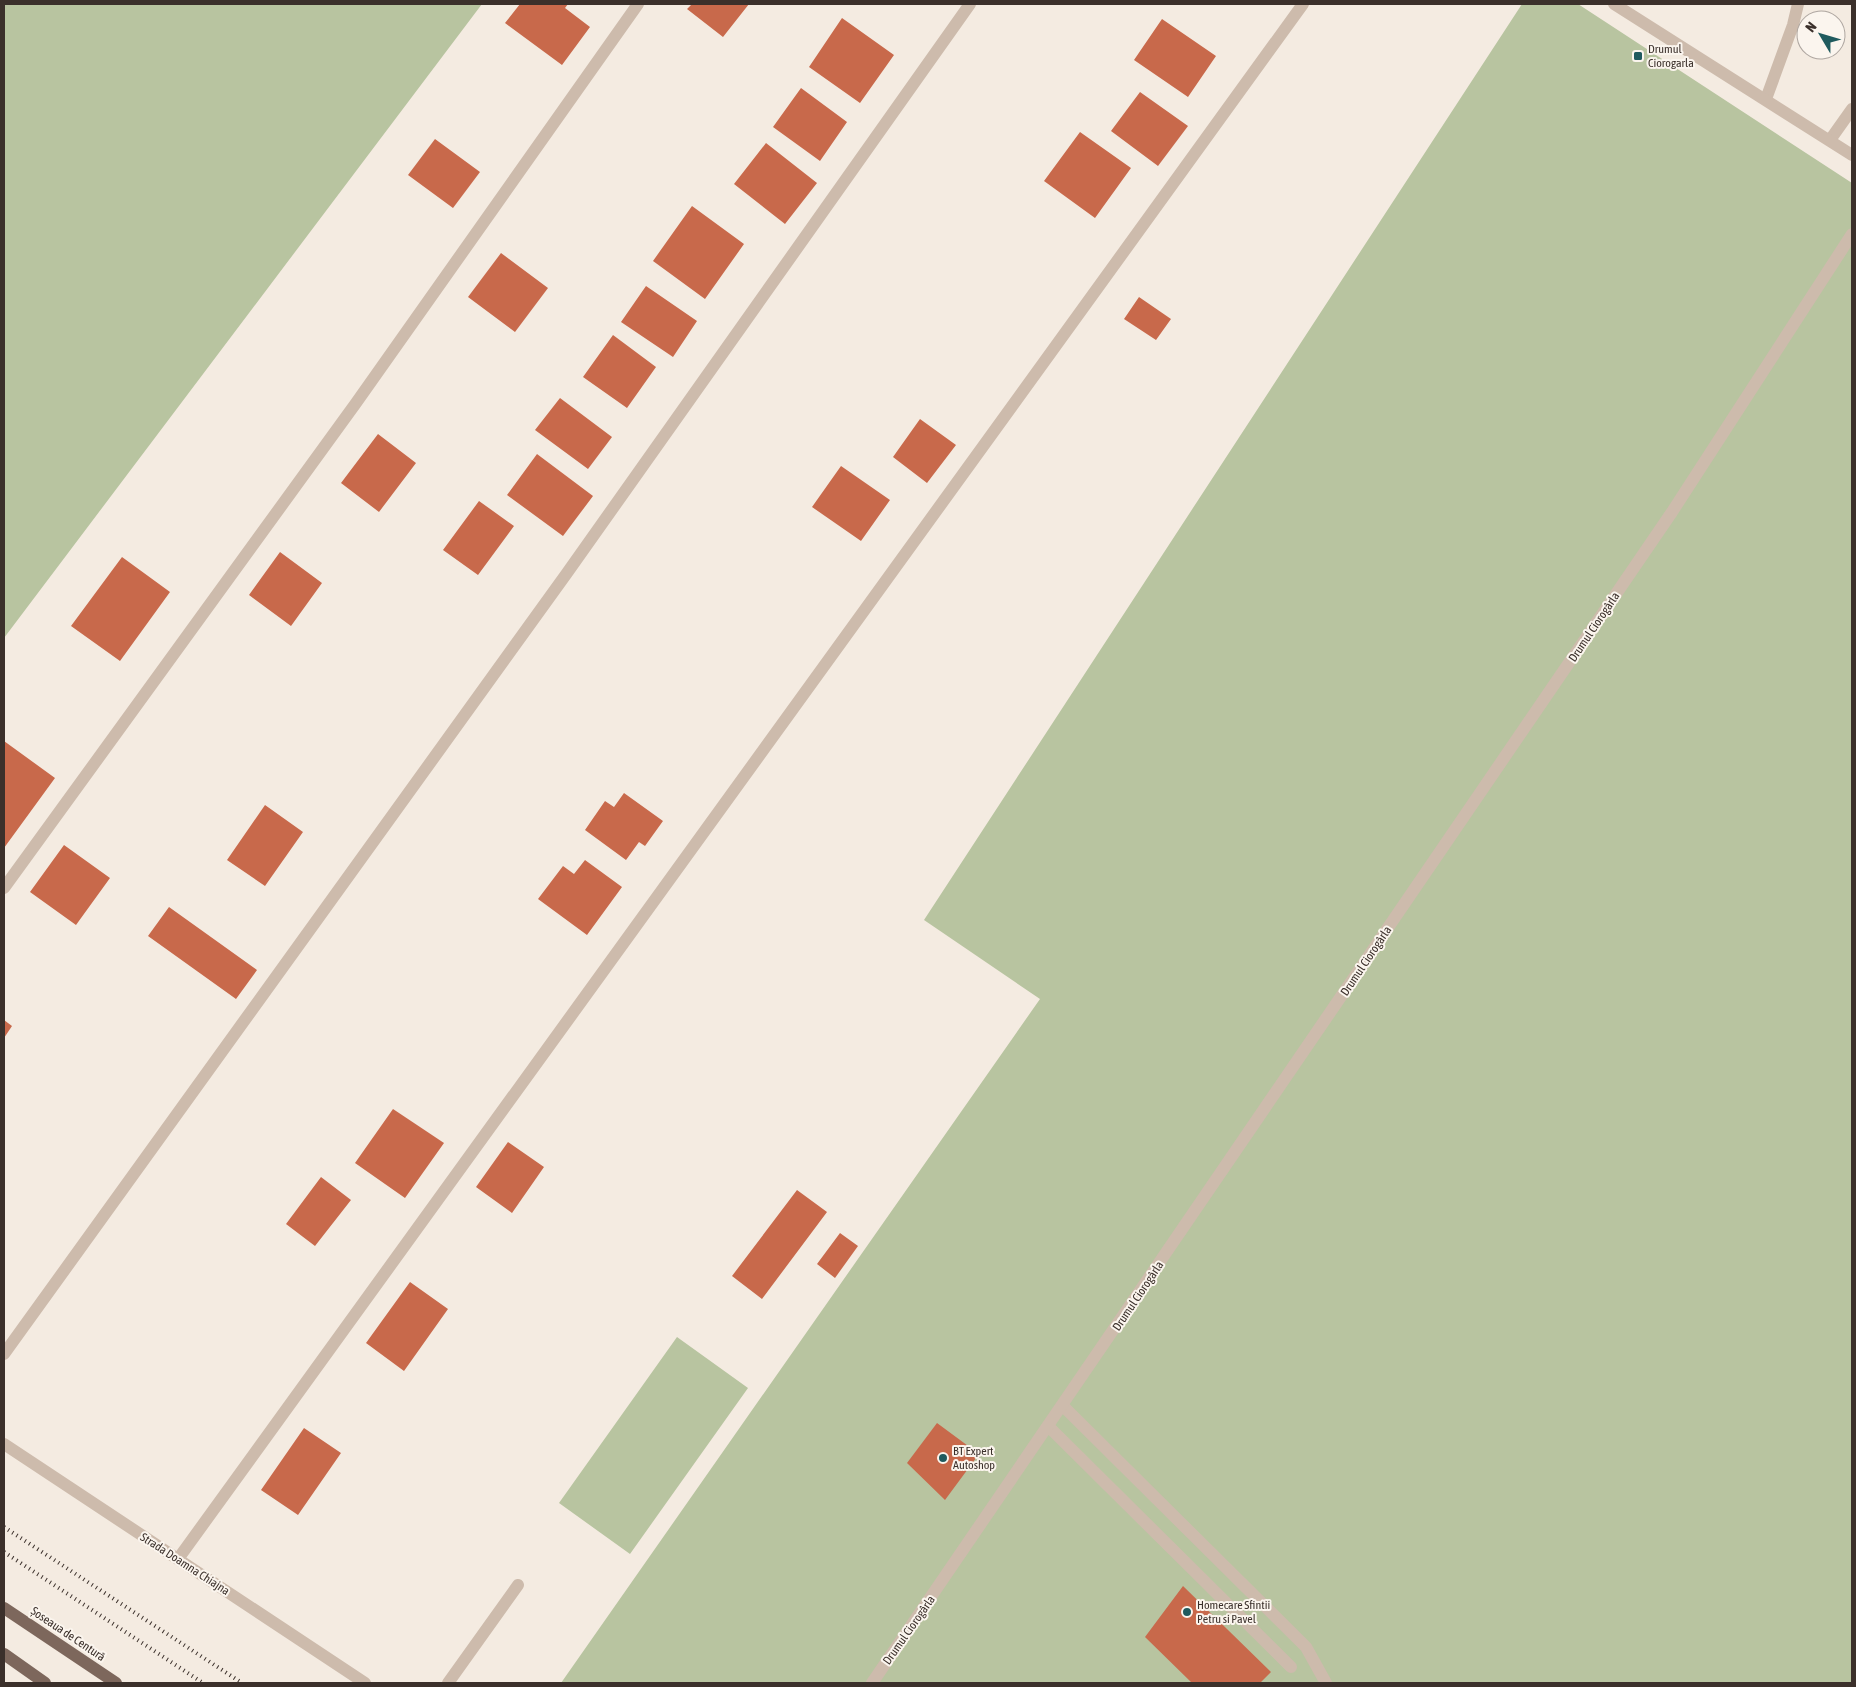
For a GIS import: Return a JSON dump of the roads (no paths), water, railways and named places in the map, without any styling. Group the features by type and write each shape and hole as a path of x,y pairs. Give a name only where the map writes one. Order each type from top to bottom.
{"main road":[{"name":"Șoseaua de Centură","path":"4,1608 116,1683"},
{"path":"4,1654 46,1683"}],"street":[{"path":"4,888 356,404 638,4"},
{"path":"4,1354 567,573 970,4"},
{"path":"178,1559 1303,4"},
{"path":"1614,4 1852,155"},
{"path":"1766,99 1793,25 1798,4"},
{"path":"1830,140 1852,108"},
{"name":"Drumul Ciorogârla","path":"872,1683 1049,1427 1672,512 1852,234"},
{"path":"1063,1406 1306,1647 1326,1683"},
{"path":"1049,1427 1291,1667"},
{"name":"Strada Doamna Chiajna","path":"4,1444 366,1683"},
{"path":"448,1683 518,1584"}],"railway":[{"path":"4,1527 242,1683"},
{"path":"4,1552 203,1683"}],"place":[{"name":"Drumul Ciorogarla","path":"1638,56"},
{"name":"BT Expert Autoshop","path":"943,1458"},
{"name":"Homecare Sfintii Petru si Pavel","path":"1187,1612"}]}
